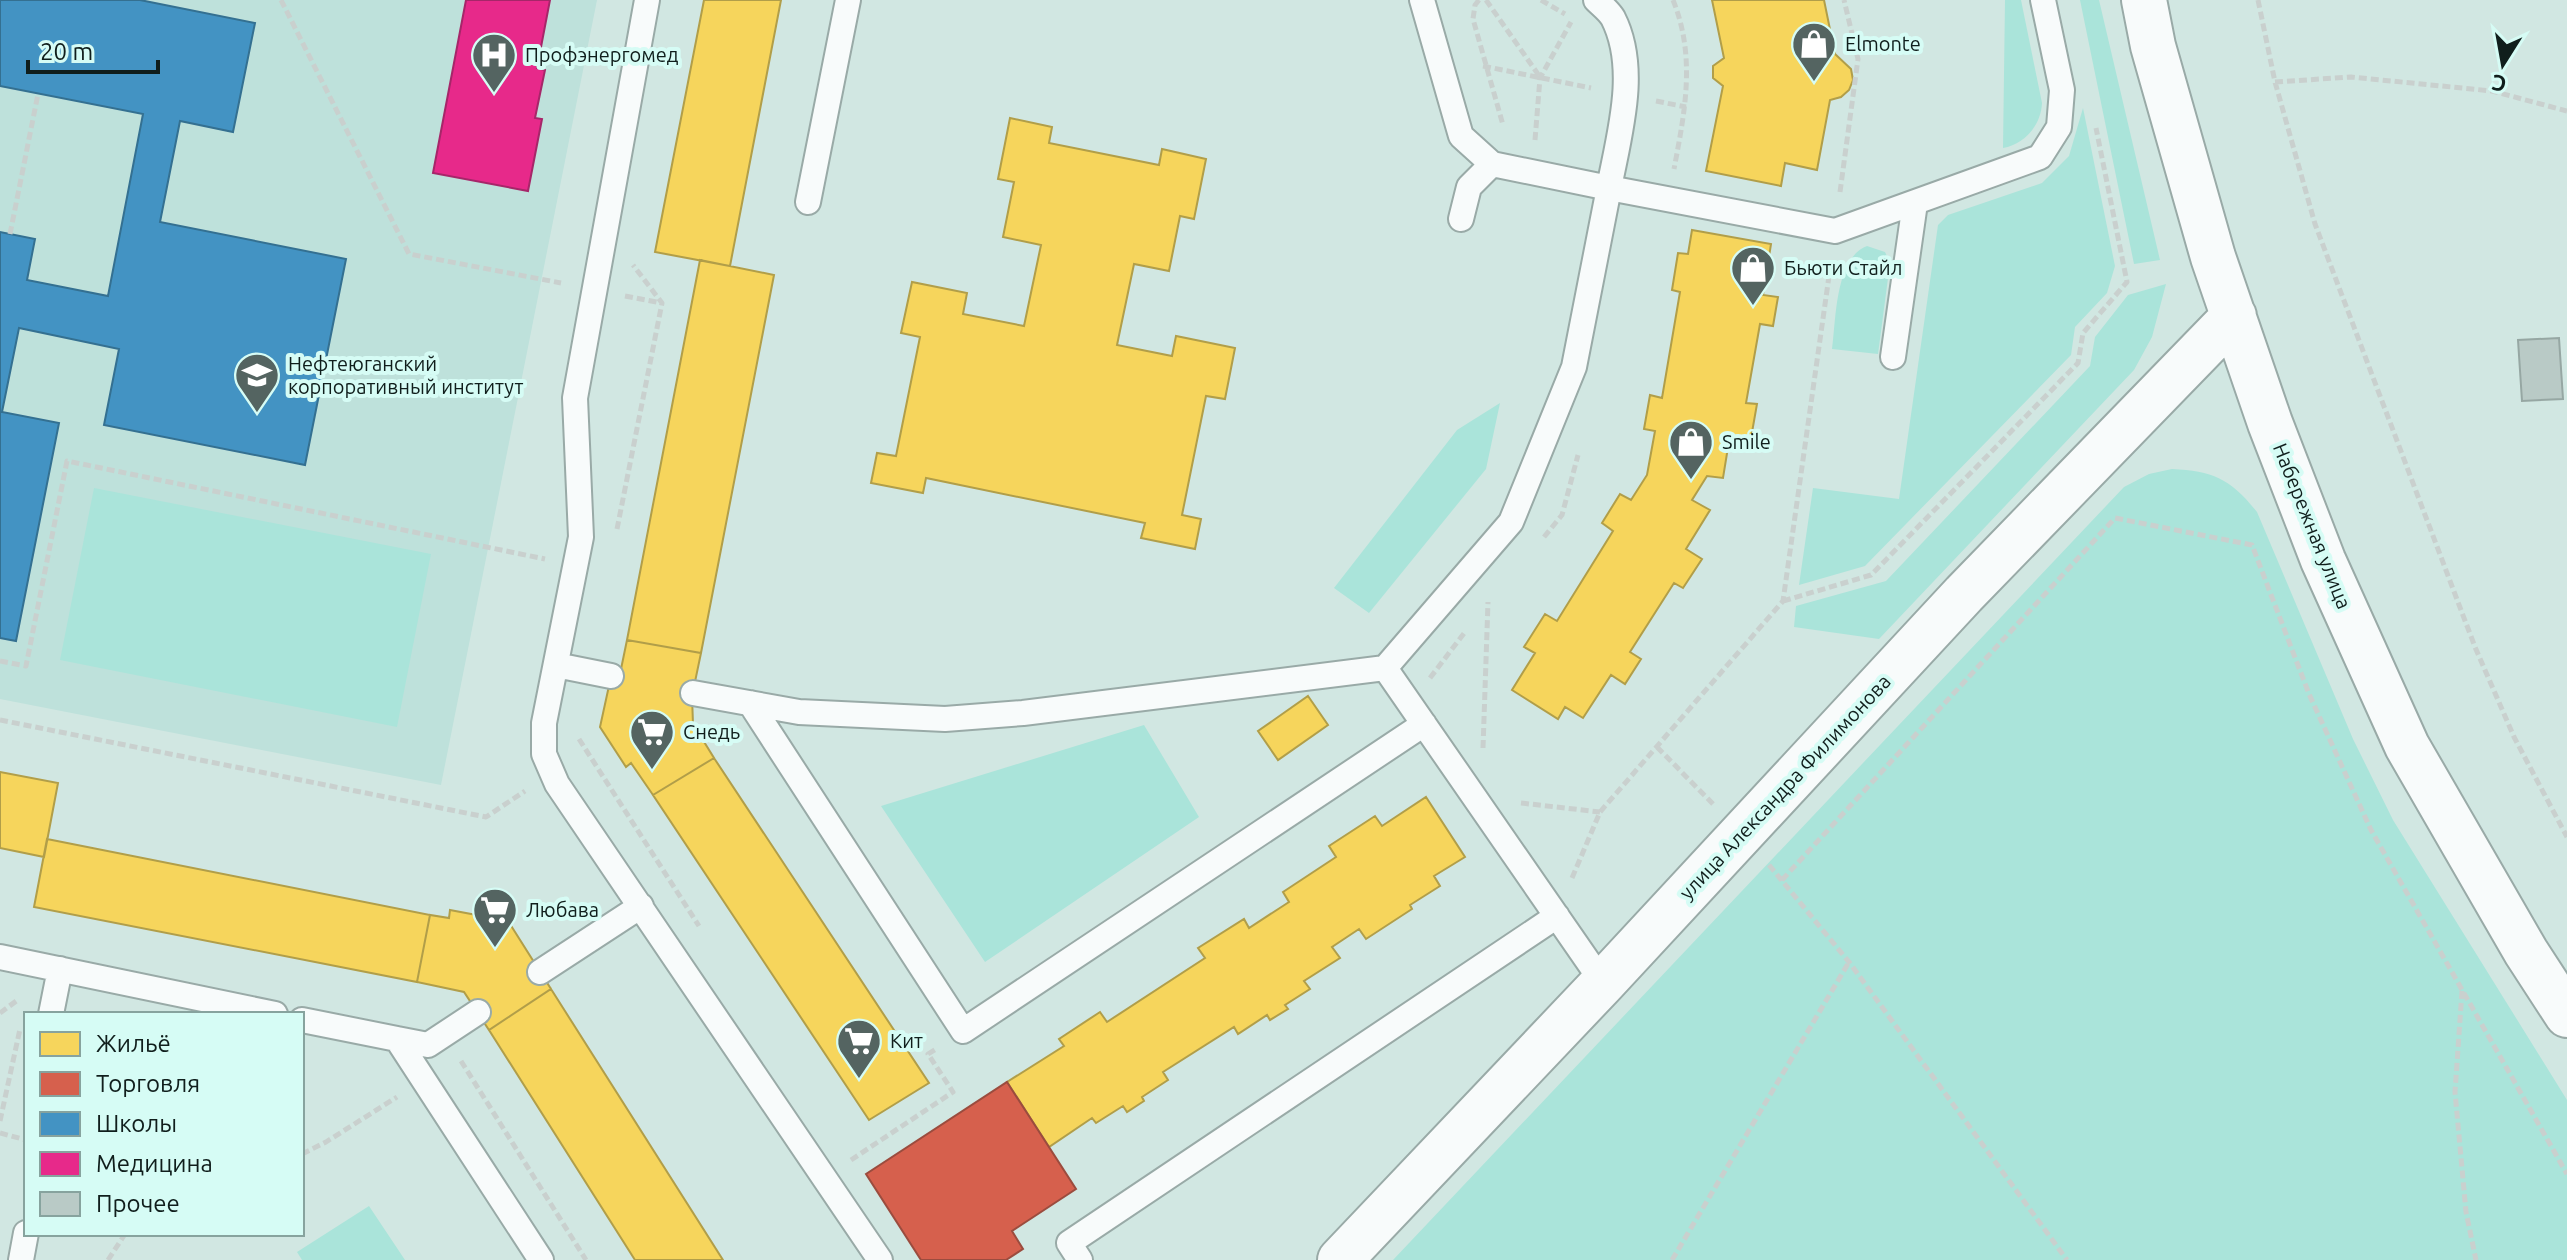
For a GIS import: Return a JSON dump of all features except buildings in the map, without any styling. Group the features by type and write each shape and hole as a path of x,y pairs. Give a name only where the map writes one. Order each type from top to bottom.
{"main road":[{"name":"Набережная улица","path":"2144,0 2153,46 2208,242 2270,423 2323,560 2407,746 2526,952 2567,1015"},
{"name":"улица Александра Филимонова","path":"1340,1260 1603,983 1964,594 2234,316"}],"lane":[{"path":"647,0 575,398 581,537 544,723 544,754 557,784 880,1260"},
{"path":"808,202 848,0"},
{"path":"1422,0 1461,136 1492,164 1835,231 2040,157 2059,127 2062,90 2043,0"},
{"path":"693,693 799,712 945,719 1023,713 1385,668 1511,522 1574,367 1623,113 1625,58 1612,16 1596,0"},
{"path":"1461,219 1469,187 1492,164"},
{"path":"1893,357 1915,203"},
{"path":"556,665 611,676"},
{"path":"1385,668 1603,983"},
{"path":"750,703 963,1031 1417,714"},
{"path":"540,972 641,906"},
{"path":"1080,1260 1069,1243 1557,916"},
{"path":"0,957 265,1012"},
{"path":"51,1012 60,969"},
{"path":"304,1020 428,1045 478,1012"},
{"path":"397,1039 541,1260"},
{"path":"21,1260 25,1236"}],"path":[{"path":"281,0 409,254 662,303"},
{"path":"1479,0 1473,19 1502,122 1507,129"},
{"path":"1486,0 1540,78"},
{"path":"1541,0 1558,8 1579,28"},
{"path":"1661,198 1671,180 1686,107 1688,63 1681,19 1673,0"},
{"path":"1783,601 1858,59 1844,0"},
{"path":"2258,0 2275,82 2315,224 2418,499 2514,737 2567,837"},
{"path":"1528,146 1534,147 1540,78 1572,20"},
{"path":"1439,57 1594,88 1592,99"},
{"path":"2275,82 2351,77 2398,81 2492,91 2567,111"},
{"path":"10,234 38,94"},
{"path":"1624,95 1686,107"},
{"path":"1557,916 1600,812 1783,601 1871,575 2078,363 2083,333 2127,282 2095,125"},
{"path":"0,661 26,666 67,461 609,572 662,303 625,255"},
{"path":"1534,548 1562,515 1578,455"},
{"path":"1782,880 2115,518 2252,545 2309,694 2371,830 2567,1174"},
{"path":"1478,616 1497,592"},
{"path":"1482,758 1488,603"},
{"path":"1417,714 1468,628"},
{"path":"0,720 486,817"},
{"path":"577,735 705,936"},
{"path":"1657,747 1719,810"},
{"path":"1520,803 1600,812"},
{"path":"2560,826 2567,819"},
{"path":"1762,857 1849,962 2067,1260"},
{"path":"1672,1260 1849,962"},
{"path":"2463,987 2455,1092 2466,1212 2476,1260"},
{"path":"0,1013 28,992 25,1006"},
{"path":"0,1121 22,1021"},
{"path":"841,1148 849,1162 953,1092 928,1054 963,1031"},
{"path":"304,1153 423,1080"},
{"path":"0,1133 24,1139"},
{"path":"108,1260 124,1236"}],"shaded area":[{"name":"Нефтеюганский корпоративный институт","path":"0,0 597,0 441,785 0,699"}],"green space":[{"path":"2005,0 2021,0 2042,103 2039,119 2025,138 2003,148"},
{"path":"2080,0 2099,0 2160,260 2134,264"},
{"path":"2083,108 2115,266 2107,293 2075,327 2071,355 1865,566 1799,585 1813,488 1899,499 1938,225 1948,215 2042,183 2069,156"},
{"path":"1867,246 1885,252 1890,263 1878,354 1832,349 1843,276 1856,253"},
{"path":"2166,284 2152,337 2134,370 1879,639 1794,627 1796,606 1886,581 2090,366 2095,337 2128,295"},
{"path":"1500,403 1486,469 1369,613 1334,588 1457,430"},
{"path":"2172,469 2199,472 2220,479 2239,492 2257,512 2353,739 2393,820 2567,1100 2567,1260 1393,1260 2124,487 2149,474"},
{"path":"94,488 431,554 397,727 60,660"},
{"path":"1144,725 1199,817 985,962 881,806"},
{"path":"369,1206 405,1260 302,1260 297,1252"}],"place":[{"name":"Elmonte","path":"1814,83"},
{"name":"Профэнергомед","path":"494,94"},
{"name":"Бьюти Стайл","path":"1753,307"},
{"name":"Нефтеюганский корпоративный институт","path":"257,414"},
{"name":"Smile","path":"1691,481"},
{"name":"Снедь","path":"652,771"},
{"name":"Любава","path":"495,949"},
{"name":"Кит","path":"859,1080"}]}
